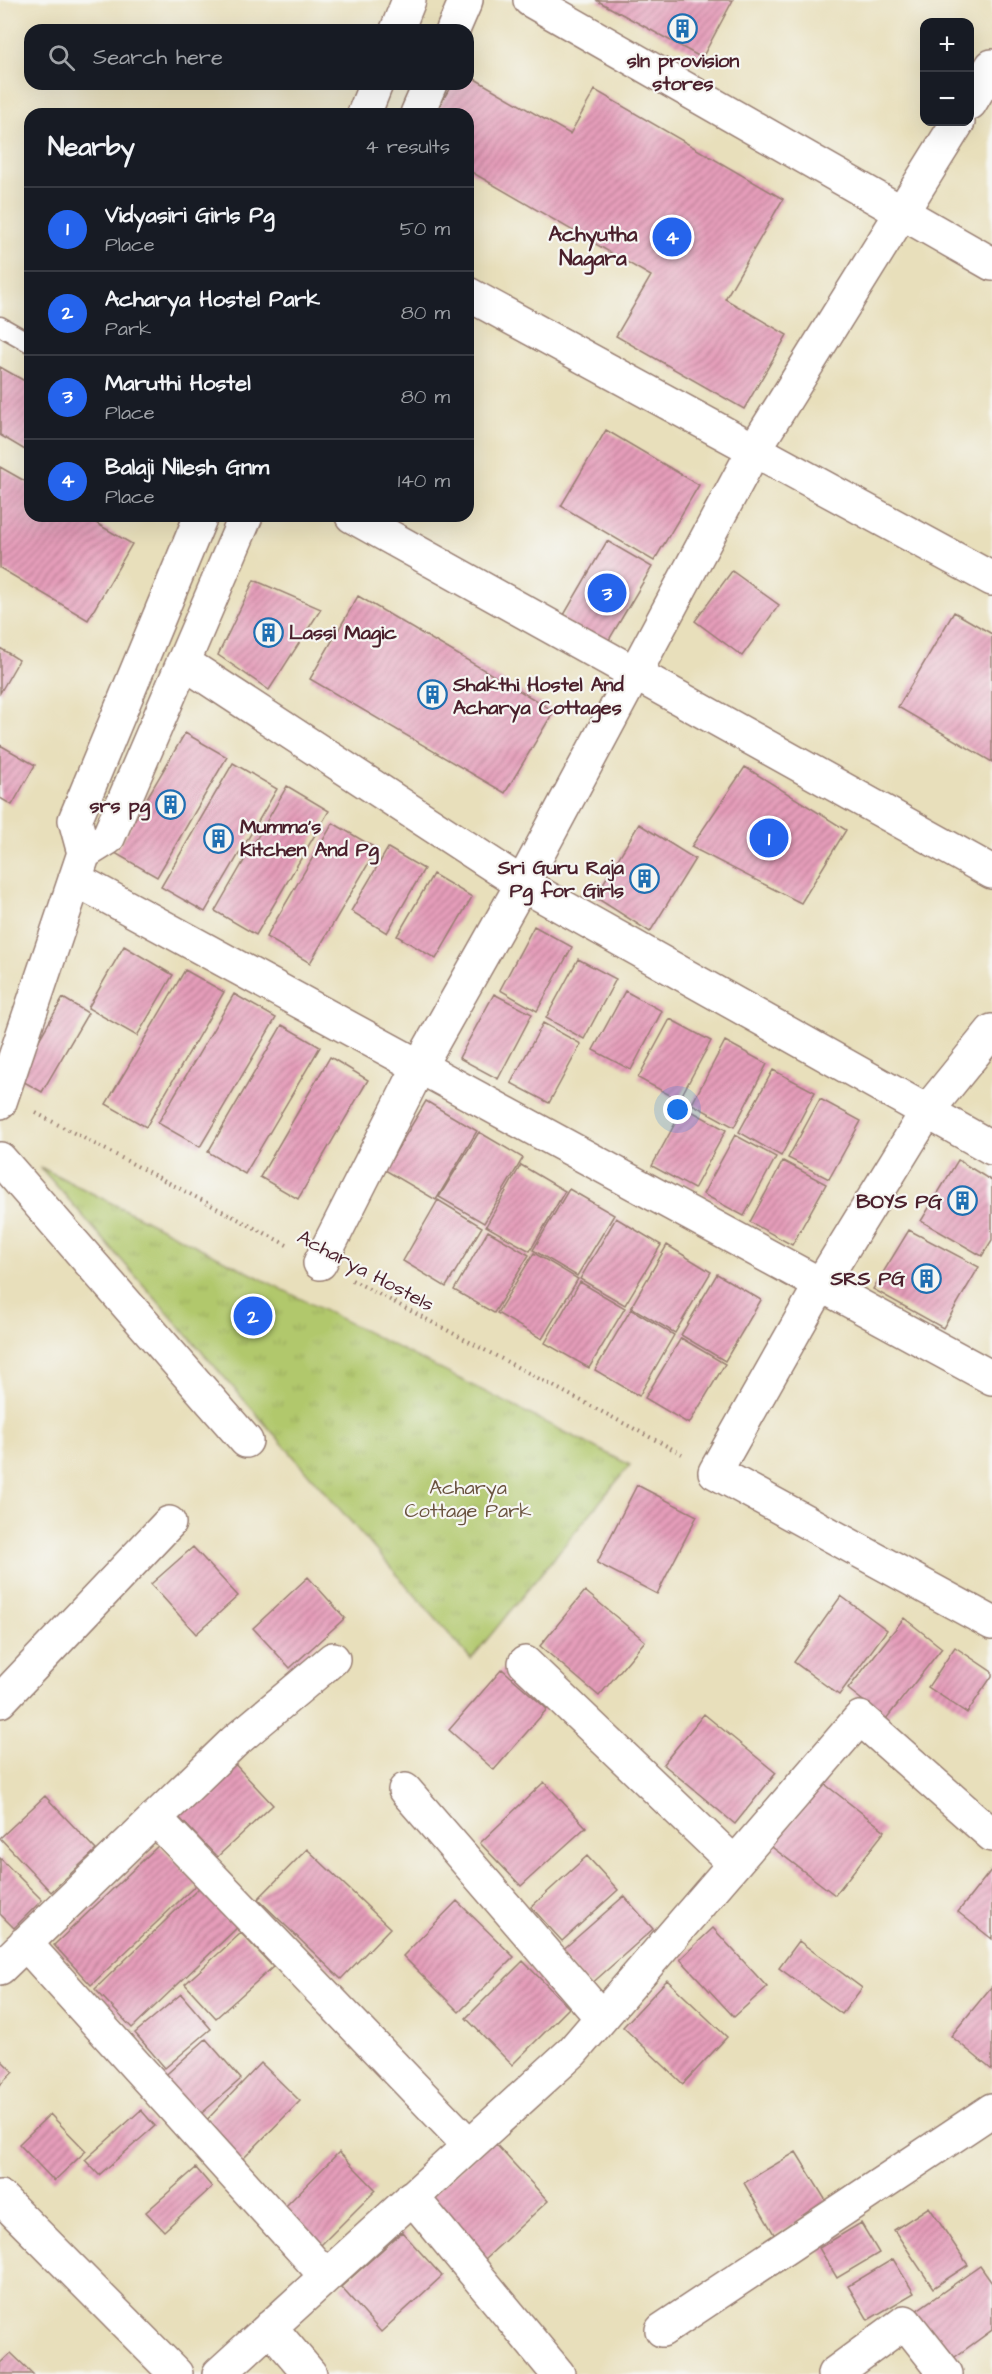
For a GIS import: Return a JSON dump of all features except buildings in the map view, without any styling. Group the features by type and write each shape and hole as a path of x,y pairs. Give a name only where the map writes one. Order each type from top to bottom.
{"street":[{"path":"400,24 410,0"},
{"path":"456,24 466,0"},
{"path":"530,0 992,264"},
{"path":"974,95 992,66"},
{"path":"366,108 374,90"},
{"path":"420,108 427,90"},
{"path":"320,1263 419,1067 522,884 754,450 956,126"},
{"path":"474,297 992,579"},
{"path":"1,1097 79,866 75,820 199,522"},
{"path":"79,866 108,838 243,522"},
{"path":"363,522 992,872"},
{"path":"183,663 522,884 992,1148"},
{"path":"79,866 419,1067 992,1378"},
{"path":"992,1031 928,1110 820,1286 715,1472 992,1623"},
{"path":"0,1159 246,1441"},
{"path":"0,1701 169,1523"},
{"path":"0,1968 234,1742 333,1659"},
{"path":"525,1663 734,1863"},
{"path":"219,2374 572,2052 860,1718 992,1835"},
{"path":"405,1790 601,2017"},
{"path":"155,1818 469,2145"},
{"path":"25,1943 326,2276"},
{"path":"662,2330 992,2109"},
{"path":"0,2197 176,2374"},
{"path":"412,2197 558,2374"},
{"path":"834,2374 905,2322 946,2374"},
{"path":"270,2327 310,2374"}],"lane":[{"path":"0,326 24,340"}],"path":[{"name":"Acharya Hostels","path":"1,1097 715,1472"}],"green space":[{"name":"Acharya Cottage Park","path":"40,1167 630,1465 471,1659"}],"place":[{"name":"sln provision stores","path":"683,29"},
{"name":"Balaji Nilesh Gnm","path":"672,237"},
{"name":"Maruthi Hostel","path":"607,593"},
{"name":"Lassi Magic","path":"268,632"},
{"name":"Shakthi Hostel And Acharya Cottages","path":"432,695"},
{"name":"srs pg","path":"171,805"},
{"name":"Mumma's Kitchen And Pg","path":"219,838"},
{"name":"Vidyasiri Girls Pg","path":"769,838"},
{"name":"Sri Guru Raja Pg for Girls","path":"645,878"},
{"name":"BOYS PG","path":"963,1201"},
{"name":"SRS PG","path":"926,1278"},
{"name":"Acharya Hostel Park","path":"253,1316"}],"district":[{"name":"Achyutha Nagara","path":"593,246"}]}
